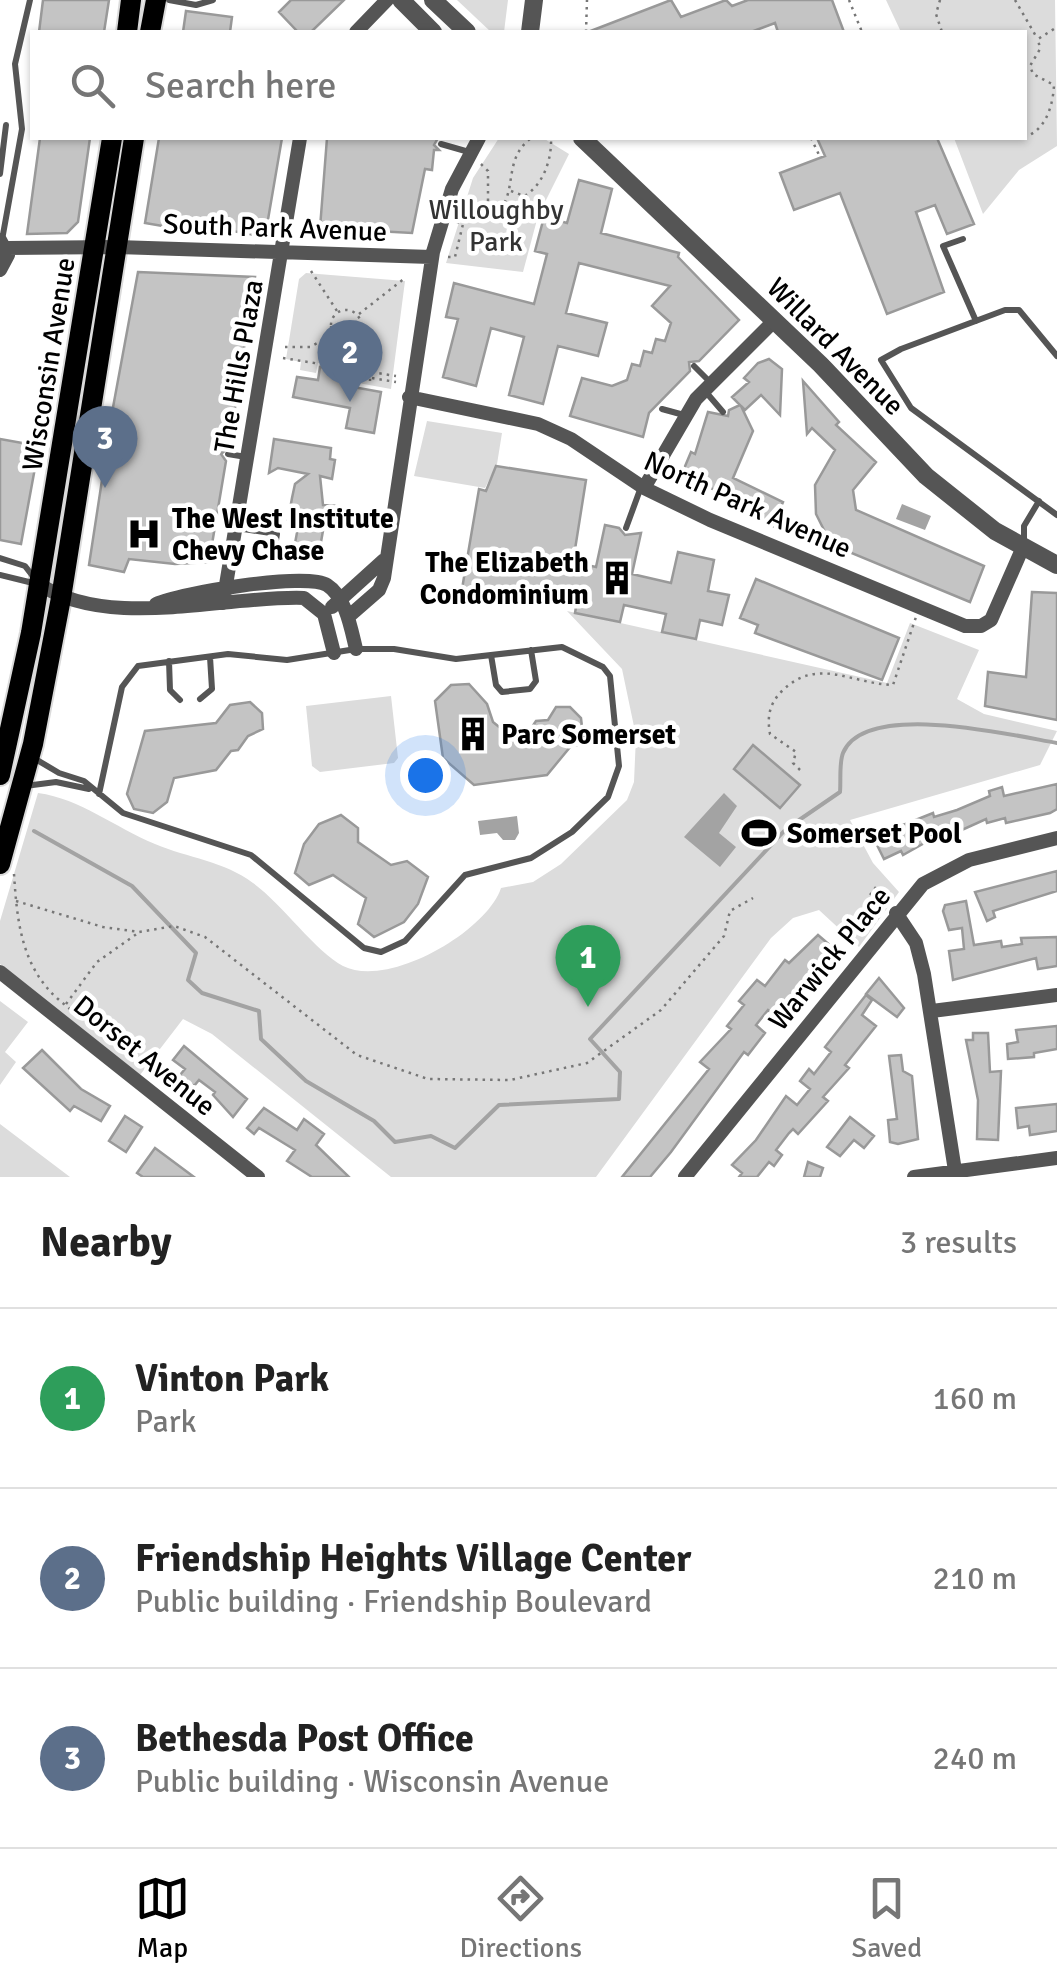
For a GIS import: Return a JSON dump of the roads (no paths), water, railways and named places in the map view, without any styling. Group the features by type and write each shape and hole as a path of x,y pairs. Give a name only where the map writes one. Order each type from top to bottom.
{"main road":[{"path":"127,30 131,0"},
{"path":"150,30 156,0"},
{"name":"Wisconsin Avenue","path":"0,775 39,584 112,140"},
{"name":"Wisconsin Avenue","path":"5,854 30,756 60,598 134,140"}],"street":[{"path":"358,30 387,0"},
{"path":"401,0 431,30"},
{"path":"433,0 465,30"},
{"path":"530,30 534,0"},
{"name":"The Hills Plaza","path":"224,597 300,140"},
{"path":"348,617 378,590 431,258 446,202 478,140"},
{"name":"Willard Avenue","path":"586,142 774,321 926,476 976,517 1057,565"},
{"path":"0,270 3,243"},
{"name":"South Park Avenue","path":"3,243 431,258"},
{"path":"642,487 708,386 774,321"},
{"name":"North Park Avenue","path":"409,397 538,424 571,440 642,487 710,520 966,626 986,624 995,614 1023,547"},
{"path":"324,614 384,560"},
{"path":"39,584 60,598 172,609 316,582 328,586 348,617 356,649"},
{"path":"224,597 304,598 324,614 334,653"},
{"name":"Warwick Place","path":"686,1177 896,914 942,872 1057,838"},
{"path":"896,914 916,943 932,1011 956,1174"},
{"name":"Dorset Avenue","path":"0,972 258,1177"},
{"path":"932,1011 1057,995"},
{"path":"914,1177 1057,1158"}],"lane":[{"path":"3,243 22,129 16,77 30,0"},
{"path":"169,0 196,5 214,0"},
{"path":"0,174 6,125"},
{"path":"441,144 470,152"},
{"path":"963,238 944,246 976,321"},
{"path":"1057,356 1019,310 976,321 881,360 912,408 1057,514"},
{"path":"694,366 723,412"},
{"path":"662,409 672,408 685,416"},
{"path":"228,454 248,458"},
{"path":"626,528 642,487"},
{"path":"1023,547 1024,526 1039,501"},
{"path":"236,528 277,534 274,553"},
{"path":"0,558 25,566 39,584"},
{"path":"0,575 18,583 39,584"},
{"path":"23,786 56,782 89,788 122,813 251,855 364,948 391,950 404,941 464,875 531,858 590,818 616,786 619,766 610,676 594,660 570,649 456,659 416,650 356,649 287,660 254,655 210,656 138,666 126,679 99,794"},
{"path":"490,655 496,685 502,692 530,689 536,682 532,650"},
{"path":"200,699 212,689 210,656"},
{"path":"169,661 170,690 180,700"},
{"path":"30,756 59,773 84,781 89,788"}],"waterway":[{"path":"34,831 132,886 196,953 188,980 202,993 259,1011 261,1039 306,1081 374,1121 395,1142 431,1136 455,1148 499,1105 619,1099 620,1072 590,1039 786,829 840,792 843,753 857,737 879,728 908,724 975,729 1057,743"}],"place":[{"name":"Friendship Heights Village Center","path":"350,402"},
{"name":"Bethesda Post Office","path":"105,488"},
{"name":"The West Institute Chevy Chase","path":"144,534"},
{"name":"The Elizabeth Condominium","path":"617,578"},
{"name":"Parc Somerset","path":"473,734"},
{"name":"Somerset Pool","path":"759,833"},
{"name":"Vinton Park","path":"588,1007"}],"park label":[{"name":"Willoughby Park","path":"496,225"}]}
